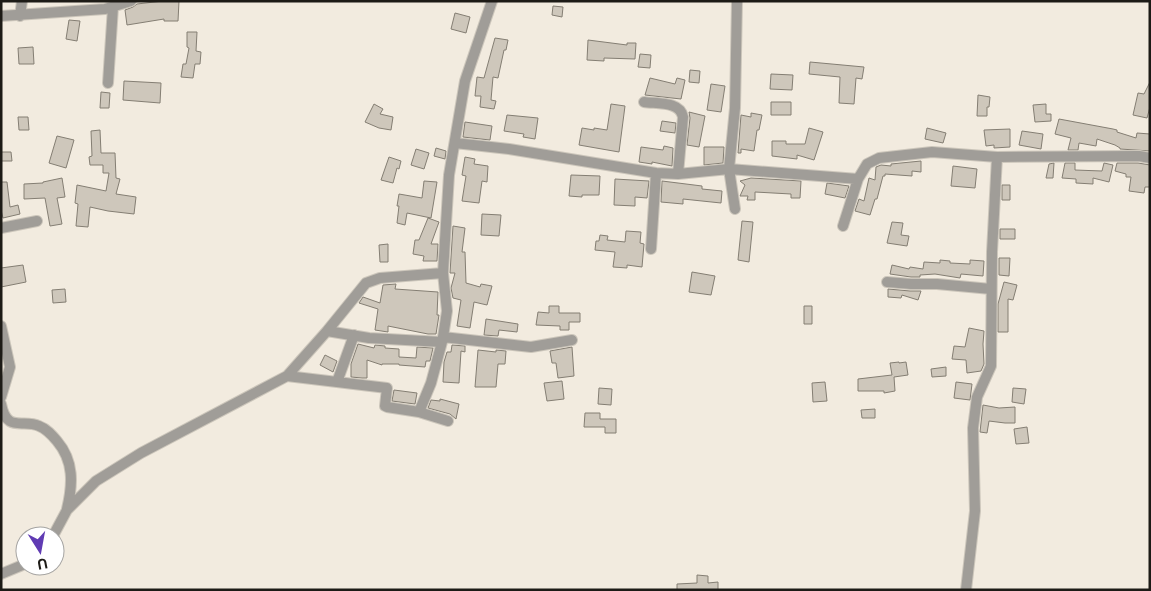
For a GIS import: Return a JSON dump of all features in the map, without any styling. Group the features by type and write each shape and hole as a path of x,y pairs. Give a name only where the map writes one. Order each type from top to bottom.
{"street":[{"path":"20,16 22,1"},
{"path":"1,16 105,9 131,1"},
{"path":"419,412 430,383 442,339 447,311 443,273 449,175 465,80 492,1"},
{"path":"736,1 735,108 730,170 736,209"},
{"path":"108,83 113,7"},
{"path":"644,102 675,106 681,111 683,117 678,174"},
{"path":"454,143 509,149 656,173 678,174 730,170 858,179"},
{"path":"843,226 858,179 867,164 875,159 887,156 932,152 997,157 1139,156 1150,158"},
{"path":"966,590 975,511 973,428 977,397 991,366 991,289 997,157"},
{"path":"651,249 656,173"},
{"path":"1,228 37,221"},
{"path":"67,510 96,480 141,453 288,376 366,283 372,280 443,273"},
{"path":"887,282 991,289"},
{"path":"1,326 10,367 1,397"},
{"path":"327,331 400,341 442,339 531,347 572,340"},
{"path":"337,382 354,336"},
{"path":"288,376 387,388 385,406 419,412 448,421"},
{"path":"1,404 3,414 9,421 19,424 38,425 49,432 62,446 68,458 72,474 72,489 67,510 58,526"},
{"path":"1,574 15,568"}],"building":[{"path":"179,1 178,21 164,21 164,19 127,25 125,10 137,4"},
{"path":"553,6 563,7 562,17 552,15"},
{"path":"455,13 470,17 466,33 451,29"},
{"path":"69,20 80,21 77,41 66,39"},
{"path":"187,32 197,32 196,51 201,52 200,64 195,64 193,78 181,77 183,64 186,64 189,48 187,47"},
{"path":"495,38 508,40 498,78 493,77 491,100 496,101 494,109 480,107 481,96 475,96 477,77 484,78"},
{"path":"588,40 627,45 627,43 636,43 635,59 604,58 604,61 587,60"},
{"path":"33,47 34,64 19,64 18,48"},
{"path":"640,54 651,55 650,68 638,67"},
{"path":"810,62 864,67 862,79 856,78 854,104 839,103 840,77 809,74"},
{"path":"690,70 700,71 699,83 689,82"},
{"path":"771,74 793,75 792,90 770,89"},
{"path":"650,78 675,84 677,78 685,80 681,99 645,95"},
{"path":"124,81 161,83 160,103 123,100"},
{"path":"1150,82 1150,107 1147,118 1133,115 1138,93 1144,94"},
{"path":"711,84 725,86 721,112 707,110"},
{"path":"101,92 110,93 109,108 100,108"},
{"path":"978,95 990,97 987,116 977,116"},
{"path":"771,102 791,102 791,115 771,115"},
{"path":"374,104 383,109 380,114 393,117 391,130 379,128 365,122"},
{"path":"611,104 625,106 619,152 579,145 582,128 607,130"},
{"path":"1046,104 1046,114 1051,114 1051,121 1035,122 1033,105"},
{"path":"689,112 705,116 699,147 687,145"},
{"path":"751,113 762,115 759,130 757,130 754,151 741,149 741,153 738,153 741,115 751,117"},
{"path":"507,115 538,118 535,139 523,137 524,134 504,131"},
{"path":"18,117 28,117 29,130 19,130"},
{"path":"1059,119 1113,129 1136,138 1137,133 1150,134 1150,151 1120,149 1115,145 1097,139 1096,146 1079,143 1078,150 1068,150 1071,138 1055,134"},
{"path":"662,121 676,123 675,133 660,131"},
{"path":"465,122 492,126 490,140 463,137"},
{"path":"809,128 823,132 814,160 797,155 797,159 772,156 772,141 786,141 786,144 805,144"},
{"path":"927,128 946,133 943,143 925,139"},
{"path":"1010,129 1010,147 994,148 994,145 986,146 984,130"},
{"path":"100,130 101,153 115,153 116,178 120,179 116,194 136,197 134,214 90,207 88,227 76,226 78,204 75,203 77,185 106,191 109,173 103,173 103,165 90,165 89,157 92,156 91,131"},
{"path":"1022,131 1043,134 1041,149 1019,145"},
{"path":"57,136 74,140 66,168 49,163"},
{"path":"664,146 673,148 672,166 652,162 652,164 639,162 641,147 663,150"},
{"path":"704,147 724,147 723,163 704,165"},
{"path":"436,148 446,151 445,159 434,156"},
{"path":"416,149 429,153 424,169 411,165"},
{"path":"1,152 11,152 12,161 1,161"},
{"path":"389,157 401,161 393,183 381,180"},
{"path":"465,157 475,159 474,164 488,166 487,182 482,181 479,203 462,201 466,176 462,175"},
{"path":"921,161 921,172 912,171 912,176 885,174 883,176 877,199 875,199 870,215 855,211 859,199 864,201 869,178 875,180 876,167"},
{"path":"1054,163 1053,178 1046,178 1049,164"},
{"path":"1065,163 1075,163 1075,170 1102,171 1104,163 1113,165 1109,182 1093,178 1093,184 1076,183 1076,179 1062,178"},
{"path":"1117,163 1150,165 1150,187 1145,187 1144,193 1129,191 1131,177 1126,177 1126,174 1115,171"},
{"path":"953,166 977,169 975,188 951,186"},
{"path":"571,175 600,176 599,195 569,196"},
{"path":"62,178 65,197 57,198 62,224 50,226 45,198 24,199 24,184 43,183"},
{"path":"751,178 801,181 800,198 791,198 791,194 755,192 755,200 747,200 748,196 740,196 745,185 740,181"},
{"path":"615,179 649,181 647,198 635,197 635,206 614,205"},
{"path":"424,181 437,182 431,218 407,213 405,225 397,223 399,194 422,198"},
{"path":"662,181 702,186 702,189 722,191 721,203 683,199 683,204 661,202"},
{"path":"1,182 7,182 10,207 18,205 20,214 3,218 1,210"},
{"path":"827,183 849,186 845,198 825,194"},
{"path":"1002,185 1010,185 1010,200 1002,200"},
{"path":"482,214 501,215 499,236 481,235"},
{"path":"428,218 439,222 431,244 438,244 437,261 423,261 424,256 413,254 415,240 419,240"},
{"path":"742,221 753,222 749,262 738,260"},
{"path":"892,222 903,223 901,235 909,236 907,246 887,243"},
{"path":"453,226 465,228 462,252 465,252 466,283 480,287 481,284 492,286 487,305 474,302 470,328 457,326 461,300 453,298 451,288 455,273 450,273"},
{"path":"1000,229 1015,229 1015,239 1000,239"},
{"path":"626,231 641,232 640,243 644,244 642,267 627,265 627,268 613,267 615,252 595,250 596,241 599,241 600,235 608,236 607,240 625,242"},
{"path":"388,244 388,262 380,262 379,245"},
{"path":"999,258 1010,258 1009,276 999,275"},
{"path":"940,260 950,261 950,263 970,264 970,260 984,261 983,276 961,274 960,278 935,274 911,277 890,274 892,265 909,269 910,267 923,269 924,262 940,263"},
{"path":"23,265 26,282 1,287 1,268"},
{"path":"692,272 715,276 711,295 689,292"},
{"path":"1004,282 1017,285 1013,300 1008,299 1008,332 998,332 998,304"},
{"path":"396,284 395,289 438,292 437,315 439,315 436,334 388,326 388,332 375,330 378,309 359,303 363,297 380,303 383,285"},
{"path":"65,289 66,302 53,303 52,290"},
{"path":"888,289 921,291 918,300 902,295 901,298 888,297"},
{"path":"549,306 559,306 559,313 580,313 580,322 569,322 569,330 560,330 560,326 536,325 538,312 549,313"},
{"path":"804,306 812,306 812,324 804,324"},
{"path":"486,319 518,324 517,332 499,330 498,336 484,335"},
{"path":"969,328 984,331 984,364 981,371 967,373 966,360 952,359 954,346 965,347"},
{"path":"358,344 374,348 375,345 399,349 399,357 416,358 417,347 433,348 430,361 426,361 425,367 399,364 382,365 367,360 367,378 362,378 351,377 351,364"},
{"path":"452,345 465,346 465,352 461,351 459,383 443,382 444,362 447,352 451,352"},
{"path":"572,347 574,376 558,378 556,363 552,363 550,351"},
{"path":"478,350 506,351 505,364 498,364 496,387 475,387"},
{"path":"325,355 337,361 333,372 320,365"},
{"path":"906,362 908,375 894,377 895,391 884,393 884,391 858,391 858,379 892,375 890,363"},
{"path":"946,367 946,376 932,377 931,369"},
{"path":"562,381 564,399 547,401 544,383"},
{"path":"825,382 827,401 813,402 812,383"},
{"path":"956,382 972,384 970,400 954,398"},
{"path":"599,388 612,389 611,405 598,404"},
{"path":"1013,388 1026,389 1024,404 1012,402"},
{"path":"394,390 417,393 415,404 392,401"},
{"path":"440,399 459,404 456,419 450,414 428,408 431,400 440,401"},
{"path":"983,405 999,408 1015,407 1015,423 989,421 987,433 980,432"},
{"path":"875,409 875,418 862,418 861,410"},
{"path":"585,413 600,413 600,419 616,419 616,433 605,433 605,427 584,427"},
{"path":"1027,427 1029,443 1016,444 1014,429"},
{"path":"697,575 708,576 708,583 718,582 718,590 677,590 677,584 697,583"}]}
